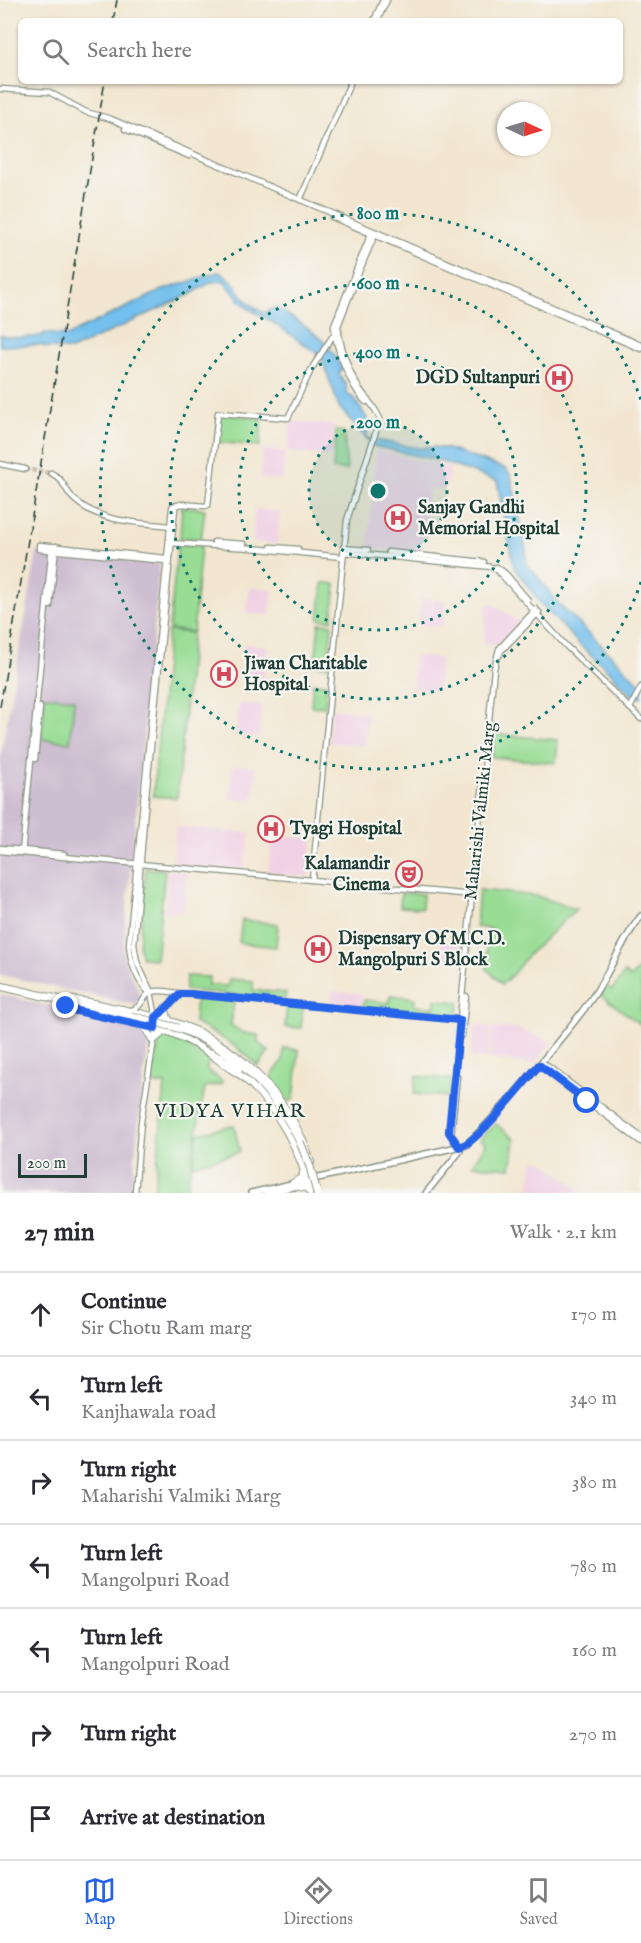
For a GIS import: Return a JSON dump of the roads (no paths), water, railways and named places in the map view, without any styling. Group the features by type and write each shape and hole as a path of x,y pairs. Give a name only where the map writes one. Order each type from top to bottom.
{"highway":[{"path":"0,986 67,1004"},
{"path":"0,991 171,1025 188,1031 213,1045 239,1064 279,1106 298,1143 314,1193"},
{"path":"78,1006 170,1029 201,1042 239,1064"},
{"path":"211,1053 239,1064"}],"main road":[{"path":"251,1193 458,1152 471,1146 498,1118 595,1000 641,918"},
{"path":"165,1031 153,1041 144,1026 130,1016 74,999 67,1004 73,1010 130,1016 156,1017 206,1036 232,1052 239,1064 268,1086 290,1113 318,1179 314,1193"},
{"path":"165,1008 169,1021"},
{"path":"144,1026 183,1038 211,1053 245,1079 263,1098 287,1133 307,1182 314,1193"},
{"path":"424,1193 441,1169 458,1152"},
{"path":"300,1161 310,1158"},
{"path":"266,1193 294,1185 302,1177 303,1169"},
{"path":"294,1185 314,1193"}],"street":[{"path":"376,18 385,0"},
{"path":"298,200 349,84"},
{"path":"0,89 49,92 86,112 641,347"},
{"path":"138,863 173,506 208,505 218,413 288,418 318,358 336,332 374,233"},
{"path":"312,880 347,520 380,419 377,411 353,378 336,332"},
{"path":"0,464 26,469"},
{"path":"51,473 63,481 75,501 101,516 171,526"},
{"path":"170,541 329,555 343,553"},
{"path":"170,541 221,542 493,564 506,574 568,645 632,704 641,716"},
{"path":"135,1193 141,1122 156,1017 151,992 134,952 138,863 166,560 170,541"},
{"path":"39,547 166,560"},
{"path":"23,852 54,548"},
{"path":"329,555 341,571"},
{"name":"Maharishi Valmiki Marg","path":"458,1152 451,1135 498,661 501,651 511,638 537,612"},
{"path":"632,704 641,687"},
{"path":"0,850 474,895"},
{"path":"130,1016 151,992 155,991 462,1020"},
{"path":"156,1017 160,1016 180,994"},
{"path":"542,1064 641,1137"},
{"path":"542,1064 641,1142"}],"water":[{"path":"218,272 230,279 245,299 256,308 264,313 276,307 330,348 342,369 339,373 343,382 346,383 347,394 354,398 368,420 367,436 370,439 419,448 448,449 506,469 511,476 526,550 526,562 558,603 641,684 641,697 632,695 580,645 540,603 514,567 497,481 440,461 373,446 339,407 321,356 249,309 224,281 211,282 191,294 71,350 43,345 0,346 0,335 27,337 44,335 44,333 69,336 163,290"}],"tunnel":[{"path":"25,469 51,473"}],"railway":[{"path":"114,18 117,0"},
{"path":"0,707 104,84"}],"place":[{"name":"DGD Sultanpuri","path":"559,378"},
{"name":"Sanjay Gandhi Memorial Hospital","path":"398,518"},
{"name":"Jiwan Charitable Hospital","path":"224,674"},
{"name":"Tyagi Hospital","path":"271,829"},
{"name":"Kalamandir Cinema","path":"409,874"},
{"name":"Dispensary Of M.C.D. Mangolpuri S Block","path":"318,949"}],"district":[{"name":"VIDYA VIHAR","path":"230,1111"}]}
